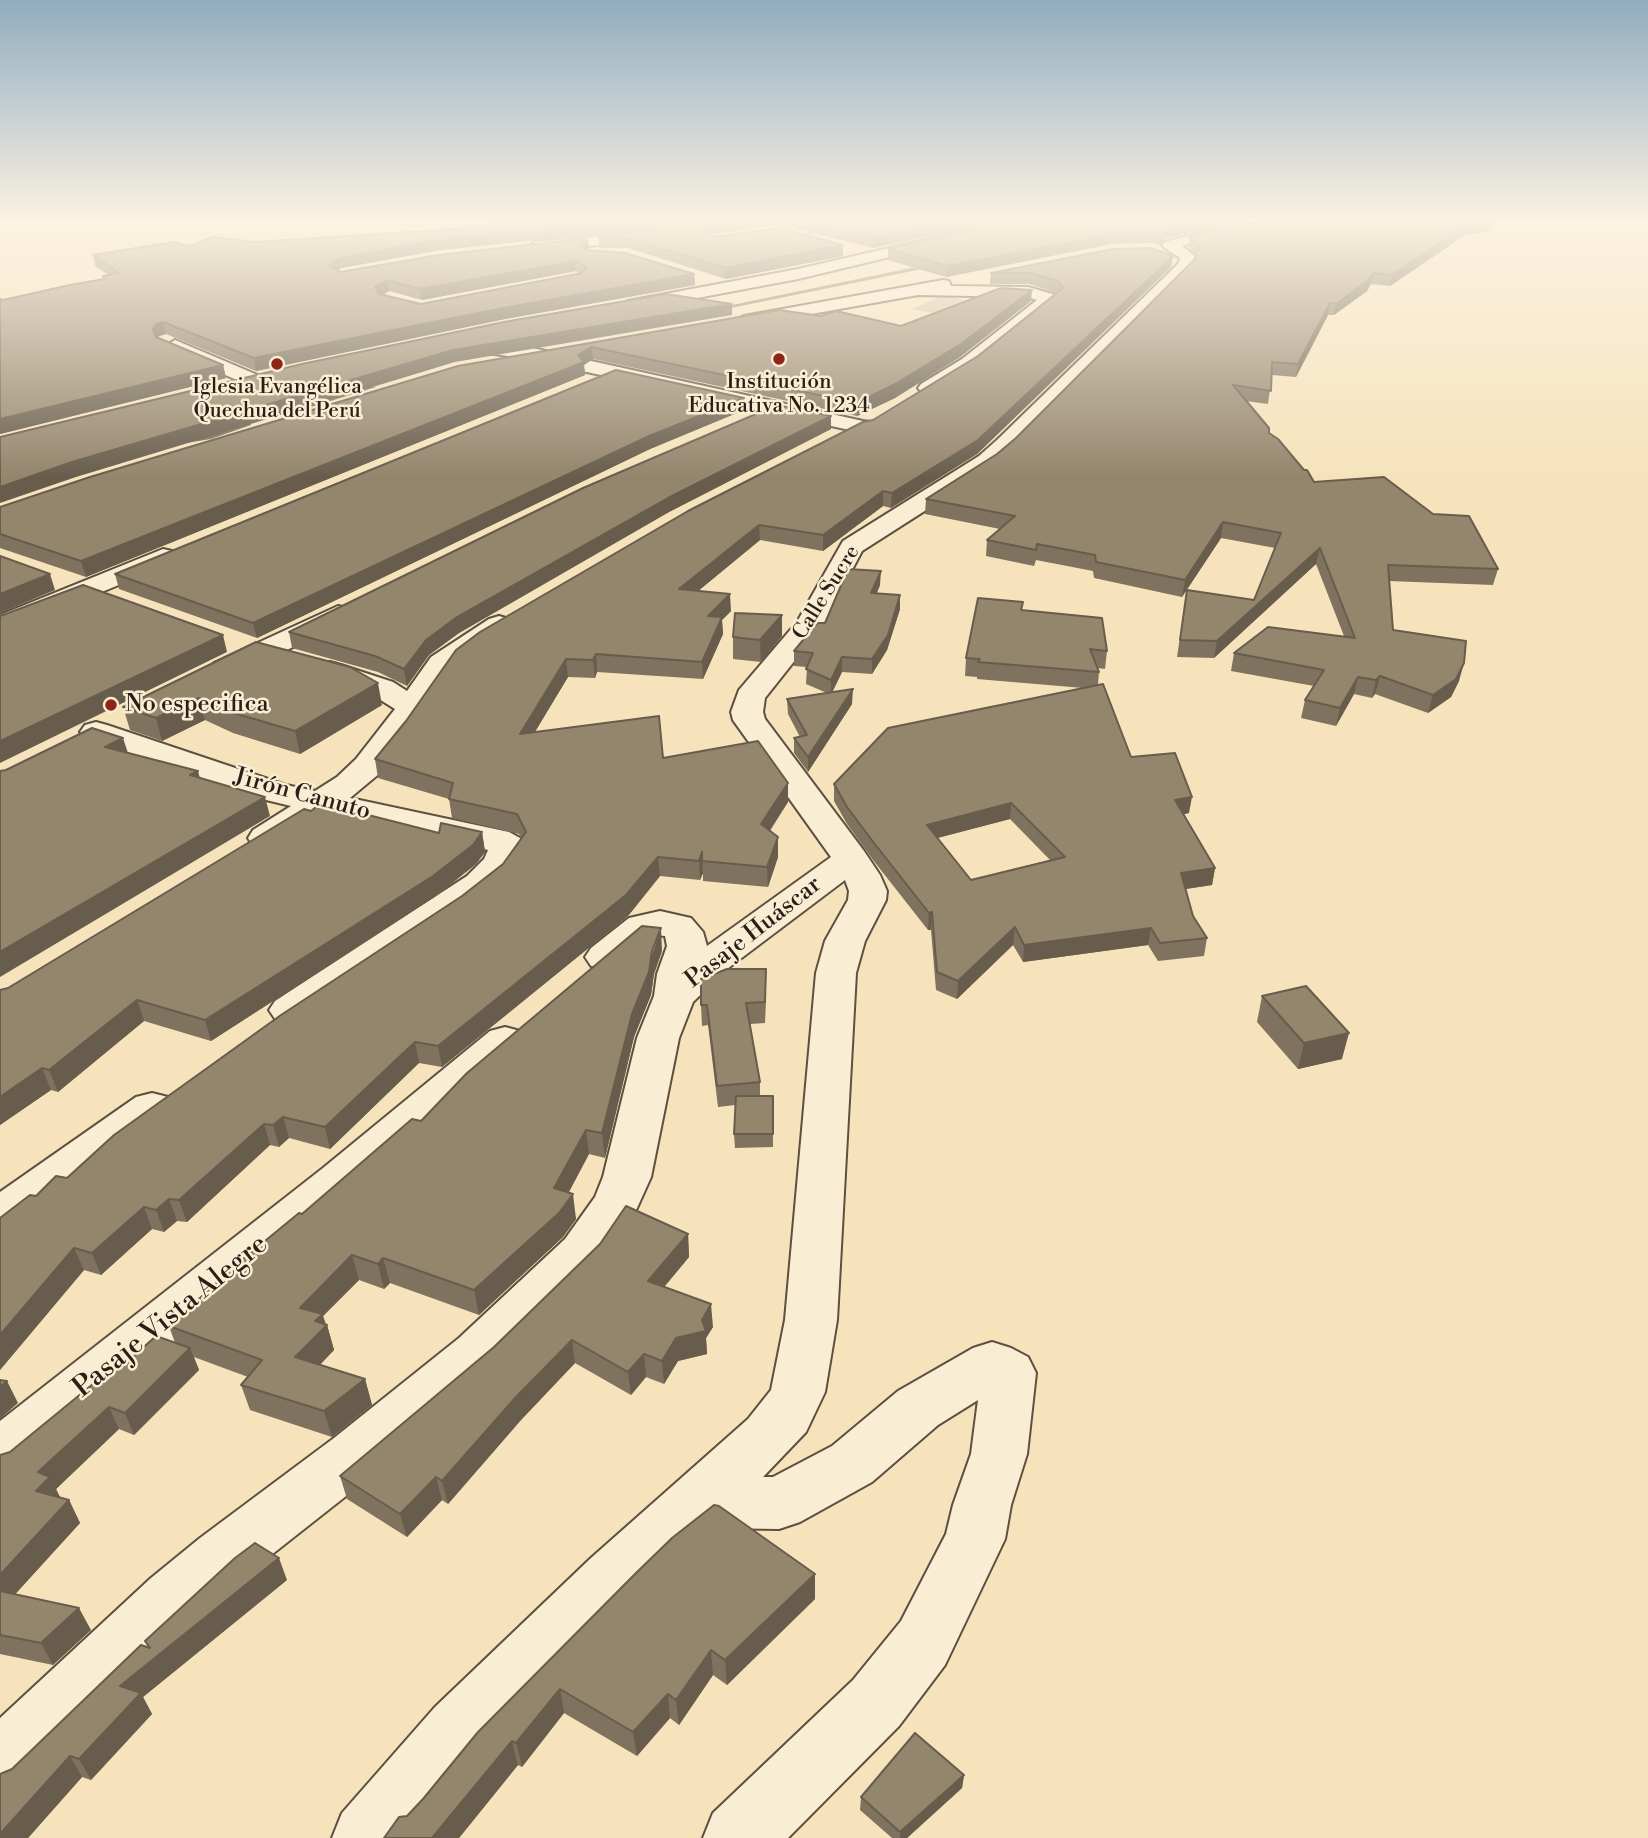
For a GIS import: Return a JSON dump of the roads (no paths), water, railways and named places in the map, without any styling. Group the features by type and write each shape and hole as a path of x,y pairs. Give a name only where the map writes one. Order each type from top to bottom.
{"street":[{"path":"731,323 824,307"},
{"path":"829,444 895,409 969,363 1040,307"},
{"name":"Calle Sucre","path":"367,1838 459,1731 613,1578 740,1464 786,1415 798,1392 811,1320 836,973 845,941 867,900 866,883 750,720 747,712 750,697 804,633 852,546 987,461 1147,307"},
{"path":"492,330 452,340 543,356 863,427"},
{"path":"167,343 259,378 226,386"},
{"path":"480,366 585,349"},
{"path":"579,388 615,373"},
{"path":"729,426 775,408"},
{"path":"0,625 188,547"},
{"path":"49,576 123,603"},
{"path":"202,681 358,604"},
{"path":"242,853 322,803 369,766 442,663 471,641 519,613"},
{"path":"223,638 261,652 366,681 398,696 411,706"},
{"name":"Jirón Canuto","path":"131,715 84,738 278,793 495,840 504,843 508,850 491,873 451,906 259,1032"},
{"name":"Pasaje Huáscar","path":"0,1764 173,1600 221,1558 354,1456 487,1345 583,1252 616,1204 627,1177 658,1038 674,997 713,960 851,859"},
{"name":"Pasaje Vista Alegre","path":"0,1454 299,1213 637,930 651,924 668,923 677,926 687,940 674,997"},
{"path":"0,1217 180,1088"},
{"path":"698,1502 779,1503 852,1464 918,1408 992,1364 1009,1373 999,1454 982,1506 975,1539 923,1643 876,1703 738,1838"}],"waterway":[{"path":"716,309 727,307"},
{"path":"283,414 373,387"},
{"path":"186,441 209,438 249,424"}],"place":[{"name":"Institución Educativa No. 1234","path":"779,359"},
{"name":"Iglesia Evangélica Quechua del Perú","path":"277,364"},
{"name":"No especifica","path":"111,705"}]}
